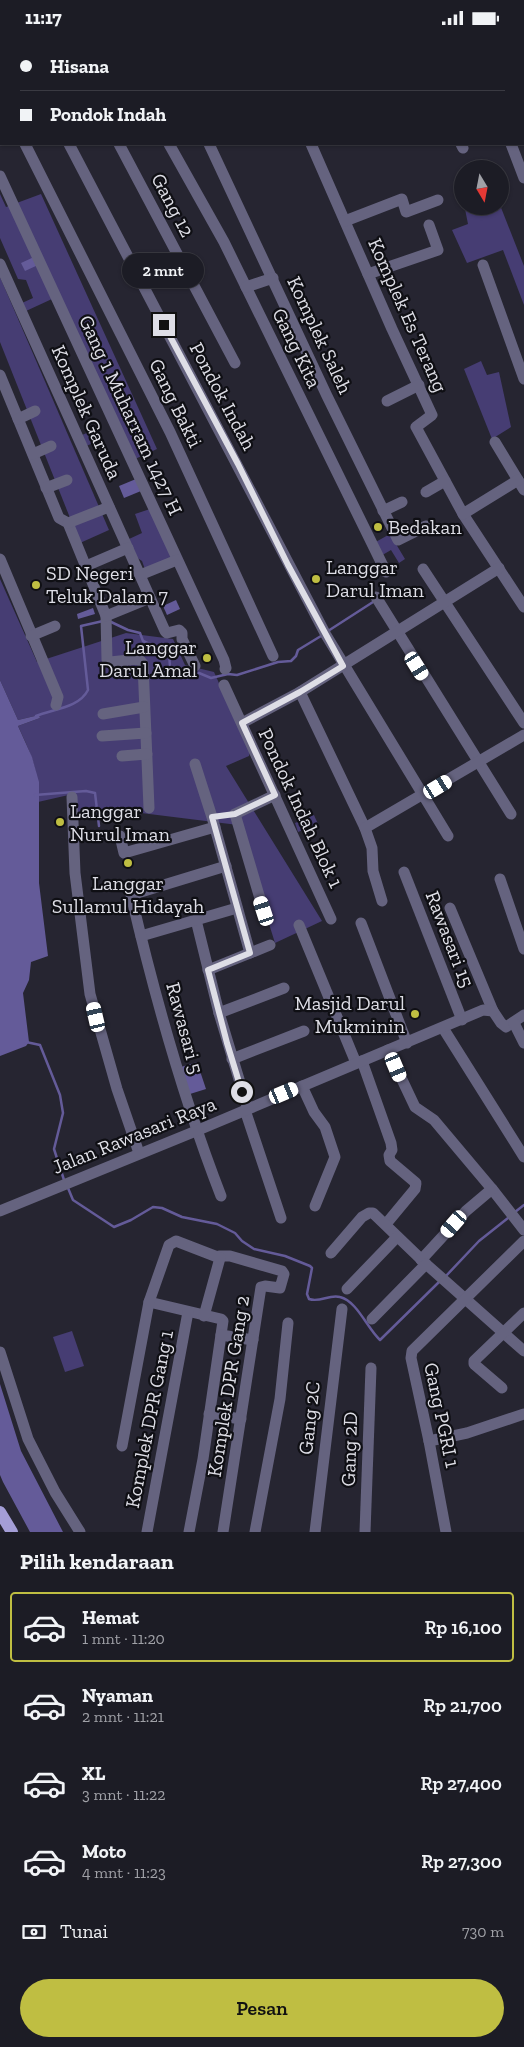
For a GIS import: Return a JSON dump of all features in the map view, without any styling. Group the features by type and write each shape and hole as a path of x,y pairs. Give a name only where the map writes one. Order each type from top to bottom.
{"main road":[{"path":"0,1512 12,1532"}],"street":[{"name":"Gang Bakti","path":"26,145 170,432 272,656"},
{"name":"Pondok Indah","path":"70,145 325,634 448,836"},
{"name":"Gang 12","path":"120,145 234,363"},
{"name":"Gang Kita","path":"170,145 224,242 386,572"},
{"name":"Komplek Saleh","path":"209,145 327,396 398,540 426,526"},
{"name":"Komplek Es Terang","path":"311,145 432,415 416,427 463,515 524,607"},
{"path":"511,145 524,178"},
{"name":"Gang 1 Muharram 1427 H","path":"0,176 224,660 226,668 224,669"},
{"path":"345,221 402,199 406,212 438,200"},
{"path":"368,274 438,250 429,225"},
{"name":"Komplek Garuda","path":"0,264 166,633 179,630 182,633 182,639 195,666"},
{"path":"483,265 520,357 524,379"},
{"path":"246,287 273,278"},
{"path":"0,375 46,488 86,566 106,620 107,660 110,662 139,659 142,661 149,807"},
{"path":"387,401 419,385"},
{"path":"18,419 35,411"},
{"path":"463,515 521,485 495,442"},
{"path":"32,454 51,446"},
{"path":"46,488 67,480"},
{"path":"426,492 445,481"},
{"path":"384,511 402,502"},
{"path":"64,521 109,507"},
{"path":"86,566 128,549"},
{"path":"0,559 58,697 56,705"},
{"path":"140,575 178,559"},
{"path":"242,723 300,692 499,568"},
{"path":"423,569 524,723"},
{"path":"376,597 511,814"},
{"path":"106,620 150,598"},
{"path":"31,636 55,626"},
{"name":"Pondok Indah Blok 1","path":"224,685 331,919"},
{"path":"300,692 365,827 372,848 373,871 382,901"},
{"path":"103,714 144,707"},
{"path":"102,736 146,733"},
{"path":"365,827 424,795 524,735"},
{"path":"122,756 147,754"},
{"path":"195,764 214,822 250,953"},
{"path":"120,836 124,853 235,814 275,795"},
{"path":"72,797 75,873 83,950 92,1001 117,1089 139,1153"},
{"path":"235,814 264,911"},
{"name":"Rawasari 5","path":"220,1196 196,1131 172,1056 131,895 226,866"},
{"name":"Rawasari 15","path":"404,872 462,1020"},
{"path":"500,879 524,949"},
{"path":"141,937 237,907"},
{"path":"450,908 493,1011 506,1027 524,1015"},
{"path":"196,920 232,1059 281,1218"},
{"path":"361,923 406,1043"},
{"path":"299,925 359,1062 391,1143 392,1150 388,1158 416,1183 415,1189 386,1224"},
{"path":"208,970 270,945"},
{"path":"219,1013 284,988"},
{"name":"Jalan Rawasari Raya","path":"0,1211 196,1131 485,1009 493,1011"},
{"path":"514,1023 524,1043"},
{"path":"443,1027 524,1157"},
{"path":"232,1059 304,1031"},
{"path":"388,1050 415,1107 434,1120 524,1230"},
{"path":"302,1086 314,1112 325,1127 334,1154 334,1160 315,1206"},
{"path":"372,1319 424,1262 466,1211 492,1189"},
{"path":"331,1253 362,1217 373,1213 424,1262 524,1351"},
{"path":"347,1289 397,1237"},
{"path":"122,1446 149,1302 172,1241 219,1256 220,1262 204,1316"},
{"path":"466,1298 524,1241"},
{"name":"Komplek DPR Gang 2","path":"219,1256 230,1256 282,1271 284,1274 280,1288 265,1285 261,1287 223,1532"},
{"name":"Gang PGRI 1","path":"446,1532 429,1441 410,1358 412,1351 466,1298"},
{"path":"149,1302 221,1319 223,1325 190,1532"},
{"name":"Gang 2C","path":"315,1532 342,1309"},
{"name":"Komplek DPR Gang 1","path":"147,1532 188,1312"},
{"path":"502,1388 474,1363 524,1313"},
{"path":"256,1532 280,1399 288,1323"},
{"path":"221,1335 253,1339"},
{"path":"0,1352 28,1439 55,1492 80,1532"},
{"name":"Gang 2D","path":"365,1532 371,1368"},
{"path":"209,1414 242,1419"},
{"path":"429,1441 467,1433 524,1414"}],"shaded area":[{"path":"0,194 6,207 41,194 157,449 135,459 52,299 26,311 22,303 33,298 26,280 18,279 0,238"},
{"path":"466,215 504,215 524,266 524,305 503,250 467,263 452,230 468,224"},
{"path":"34,257 38,265 25,271 21,263"},
{"path":"0,277 109,530 80,543 0,342"},
{"path":"481,361 487,375 499,372 511,427 492,439 464,369"},
{"path":"96,429 101,440 86,446 82,435"},
{"path":"136,479 141,491 124,498 119,486"},
{"path":"150,509 173,558 146,572 142,561 136,557 129,539 142,533 135,514"},
{"path":"390,534 405,559 399,563 391,550 379,557 372,544"},
{"path":"0,579 37,662 126,633 173,639 185,665 214,672 250,752 249,756 226,766 322,921 275,943 238,825 117,810 75,816 73,794 38,802 36,771 18,726 40,718 39,715 18,720 0,680"},
{"path":"176,600 180,609 167,615 163,606"},
{"path":"93,608 95,614 78,619 77,614"},
{"path":"0,680 18,720 39,715 40,718 18,726 32,757 39,782 39,883 48,956 31,962 29,980 23,993 29,1042 26,1046 0,1056"},
{"path":"314,815 318,824 298,832 295,823"},
{"path":"197,1062 206,1089 190,1094 181,1067"},
{"path":"72,1331 84,1366 65,1372 53,1337"},
{"path":"0,1384 21,1451 63,1532 30,1532 0,1475"}],"waterway":[{"path":"328,631 373,602"},
{"path":"36,716 65,707 84,696 88,690 81,626 103,621"},
{"path":"109,621 128,630 140,633 143,641 169,653 170,667 174,675 187,678 199,673 211,678 228,674 237,675 278,662 291,661 296,656 298,650 321,636"},
{"path":"35,795 86,791 95,793 99,826"},
{"path":"26,1042 40,1045 60,1095 63,1113 54,1149 64,1180"},
{"path":"68,1188 73,1200 114,1227 131,1220 153,1207 162,1208 182,1217 217,1224 235,1233 242,1241 254,1249 285,1256 310,1266 312,1268 307,1294 309,1299 317,1300 336,1296 346,1300 357,1309 380,1340 439,1282"},
{"path":"515,1212 524,1205"},
{"path":"445,1277 479,1241 508,1218"}],"place":[{"name":"Bedakan","path":"378,527"},
{"name":"Langgar Darul Iman","path":"316,579"},
{"name":"SD Negeri Teluk Dalam 7","path":"36,585"},
{"name":"Langgar Darul Amal","path":"207,658"},
{"name":"Langgar Nurul Iman","path":"60,822"},
{"name":"Langgar Sullamul Hidayah","path":"128,863"},
{"name":"Masjid Darul Mukminin","path":"415,1014"}],"route":[{"path":"164,325 238,464 288,565 343,666 300,692 242,723 275,795 235,814 212,817 250,953 208,970 242,1092"}]}
